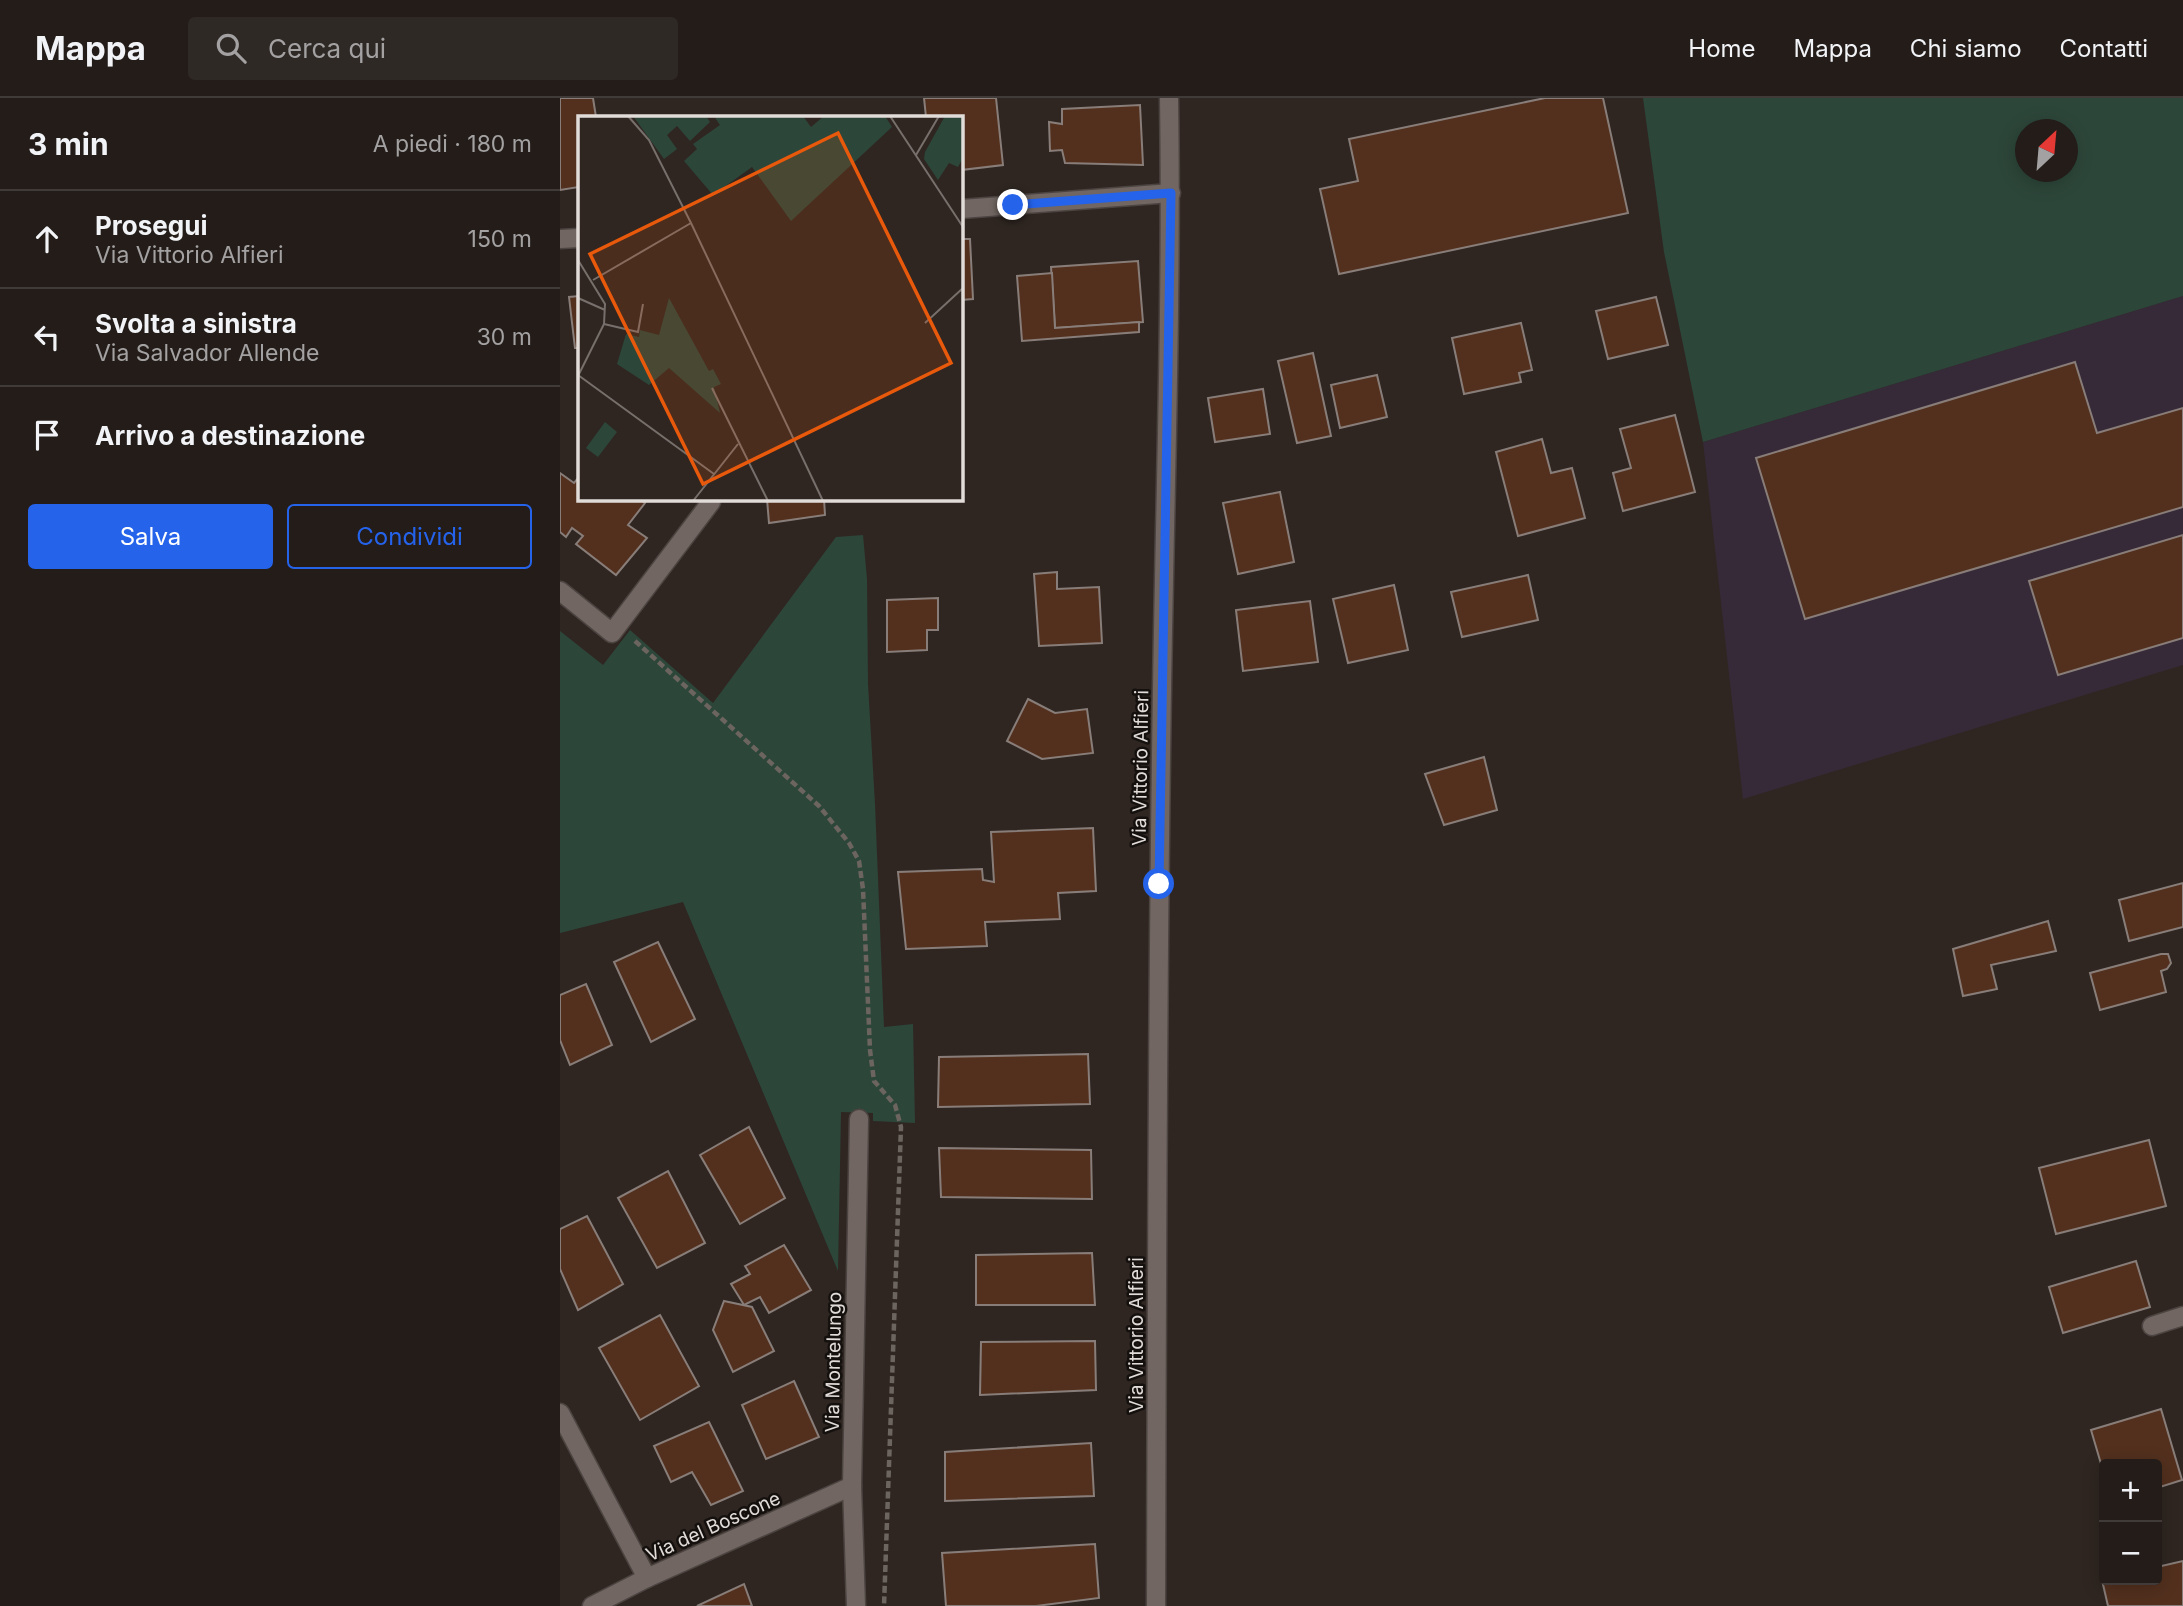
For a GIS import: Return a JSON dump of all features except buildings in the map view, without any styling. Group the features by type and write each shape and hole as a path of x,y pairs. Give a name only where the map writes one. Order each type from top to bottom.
{"street":[{"name":"Via Vittorio Alfieri","path":"1156,1606 1157,1048 1171,193 1169,98"},
{"path":"962,209 1171,193"},
{"path":"560,239 578,238"},
{"path":"560,591 612,633 711,502"},
{"name":"Via Montelungo","path":"856,1606 852,1486 859,1119"},
{"path":"2152,1326 2183,1316"},
{"path":"560,1412 648,1578"},
{"name":"Via del Boscone","path":"592,1606 852,1486"}],"path":[{"path":"618,626 819,806 849,843 859,861 874,1081 895,1105 901,1128 884,1606"}],"shaded area":[{"path":"2183,296 2183,665 1743,799 1703,442"}],"green space":[{"path":"1643,98 2183,98 2183,296 1703,442 1664,252"},
{"path":"863,535 867,579 868,684 884,1027 913,1024 915,1123 873,1121 873,1113 841,1112 838,1271 683,902 560,933 560,631 603,665 630,630 713,703 836,537"}],"route":[{"path":"1013,205 1171,193 1159,884"}]}
